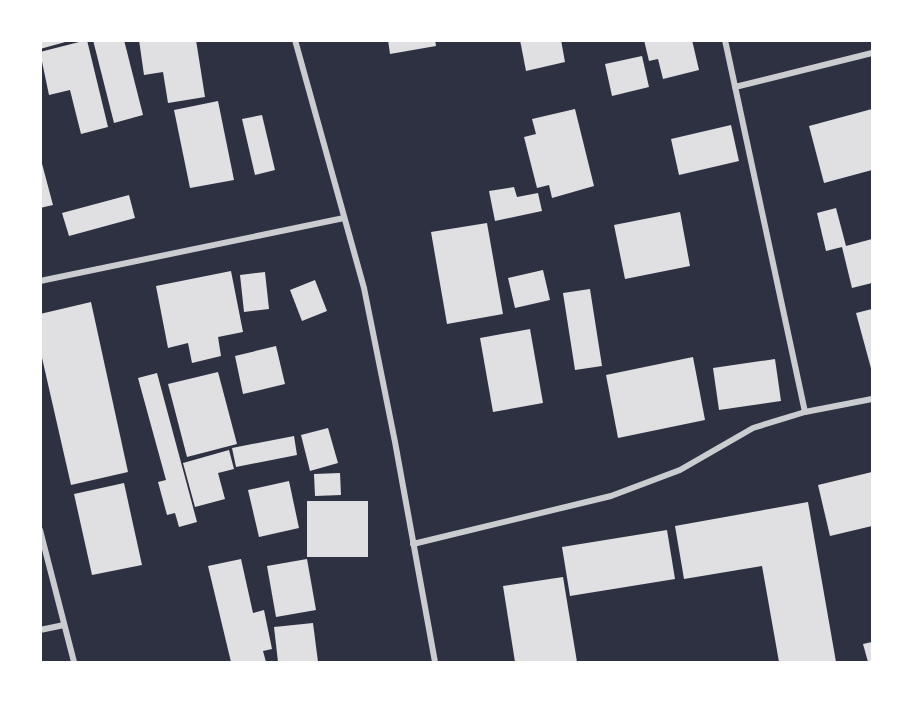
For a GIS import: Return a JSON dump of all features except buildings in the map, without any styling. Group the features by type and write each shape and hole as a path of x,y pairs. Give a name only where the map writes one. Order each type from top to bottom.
{"street":[{"path":"295,40 364,288 435,663"},
{"path":"725,40 805,412"},
{"path":"735,87 873,53"},
{"path":"40,281 344,218"},
{"path":"413,544 611,496 680,470 753,428 805,412 873,399"},
{"path":"40,530 74,663"},
{"path":"40,630 64,625"}]}
